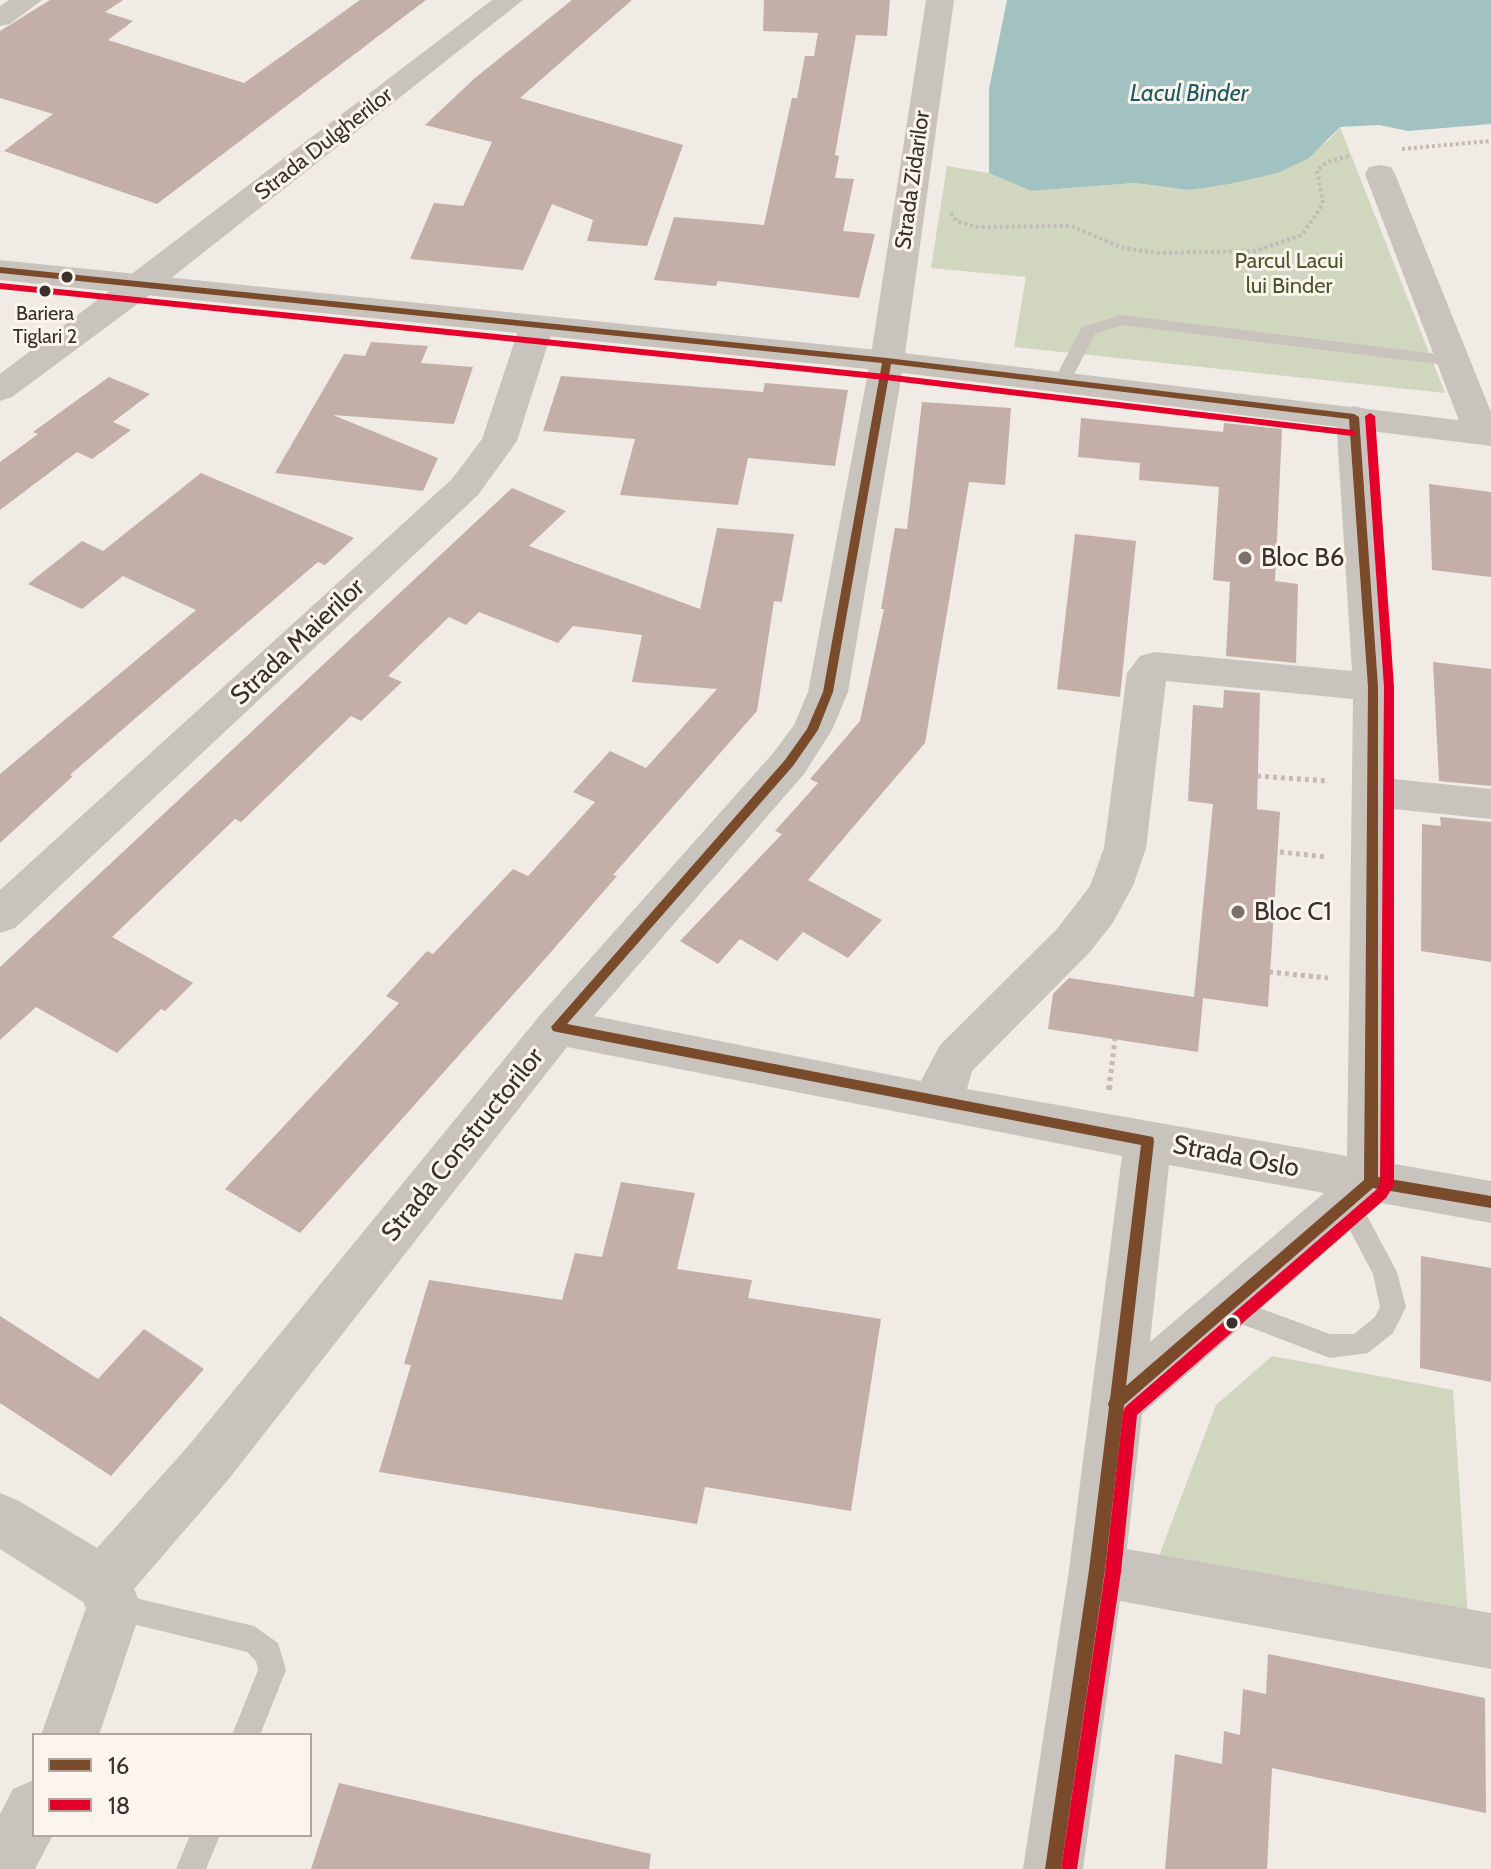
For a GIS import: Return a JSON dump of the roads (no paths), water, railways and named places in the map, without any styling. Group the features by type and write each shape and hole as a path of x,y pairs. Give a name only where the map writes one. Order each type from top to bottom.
{"street":[{"path":"0,18 28,0"},
{"name":"Strada Dulgherilor","path":"0,390 139,287 509,0"},
{"name":"Strada Zidarilor","path":"887,361 940,0"},
{"path":"1380,174 1454,361 1487,434"},
{"path":"0,270 139,287 1063,380 1487,434"},
{"name":"Strada Maierilor","path":"0,916 465,487 499,441 536,328"},
{"name":"Strada Constructorilor","path":"71,1733 109,1595 209,1462 557,1027 789,763 812,730 828,692 887,361"},
{"path":"1115,1404 1359,1192 1372,982 1374,788 1373,687 1354,417"},
{"path":"941,1104 946,1073 956,1058 1073,941 1097,912 1111,886 1125,848 1147,673 1154,666 1168,664 1373,687"},
{"path":"1374,788 1491,804"},
{"name":"Strada Oslo","path":"557,1027 941,1104 1126,1137 1359,1192 1491,1202"},
{"path":"1053,1869 1097,1570 1115,1404 1126,1137"},
{"path":"0,1519 109,1595"},
{"path":"1097,1570 1491,1641"},
{"path":"3,1869 32,1814"}],"lane":[{"path":"1063,380 1088,331 1121,320 1454,361"},
{"path":"1227,1307 1330,1346 1359,1345 1384,1325 1393,1307 1359,1192"},
{"path":"109,1595 254,1640 268,1653 272,1670 247,1733"},
{"path":"191,1869 204,1837"}],"water":[{"name":"Lacul Binder","path":"1007,0 1491,0 1491,124 1408,131 1379,125 1340,127 1309,158 1278,173 1189,190 1135,183 1031,191 989,173 989,89"}],"place":[{"name":"Bariera Tiglari 2","path":"45,291"},
{"name":"Bloc B6","path":"1245,558"},
{"name":"Bloc C1","path":"1238,912"}],"park label":[{"name":"Parcul Lacui lui Binder","path":"1289,274"}]}
